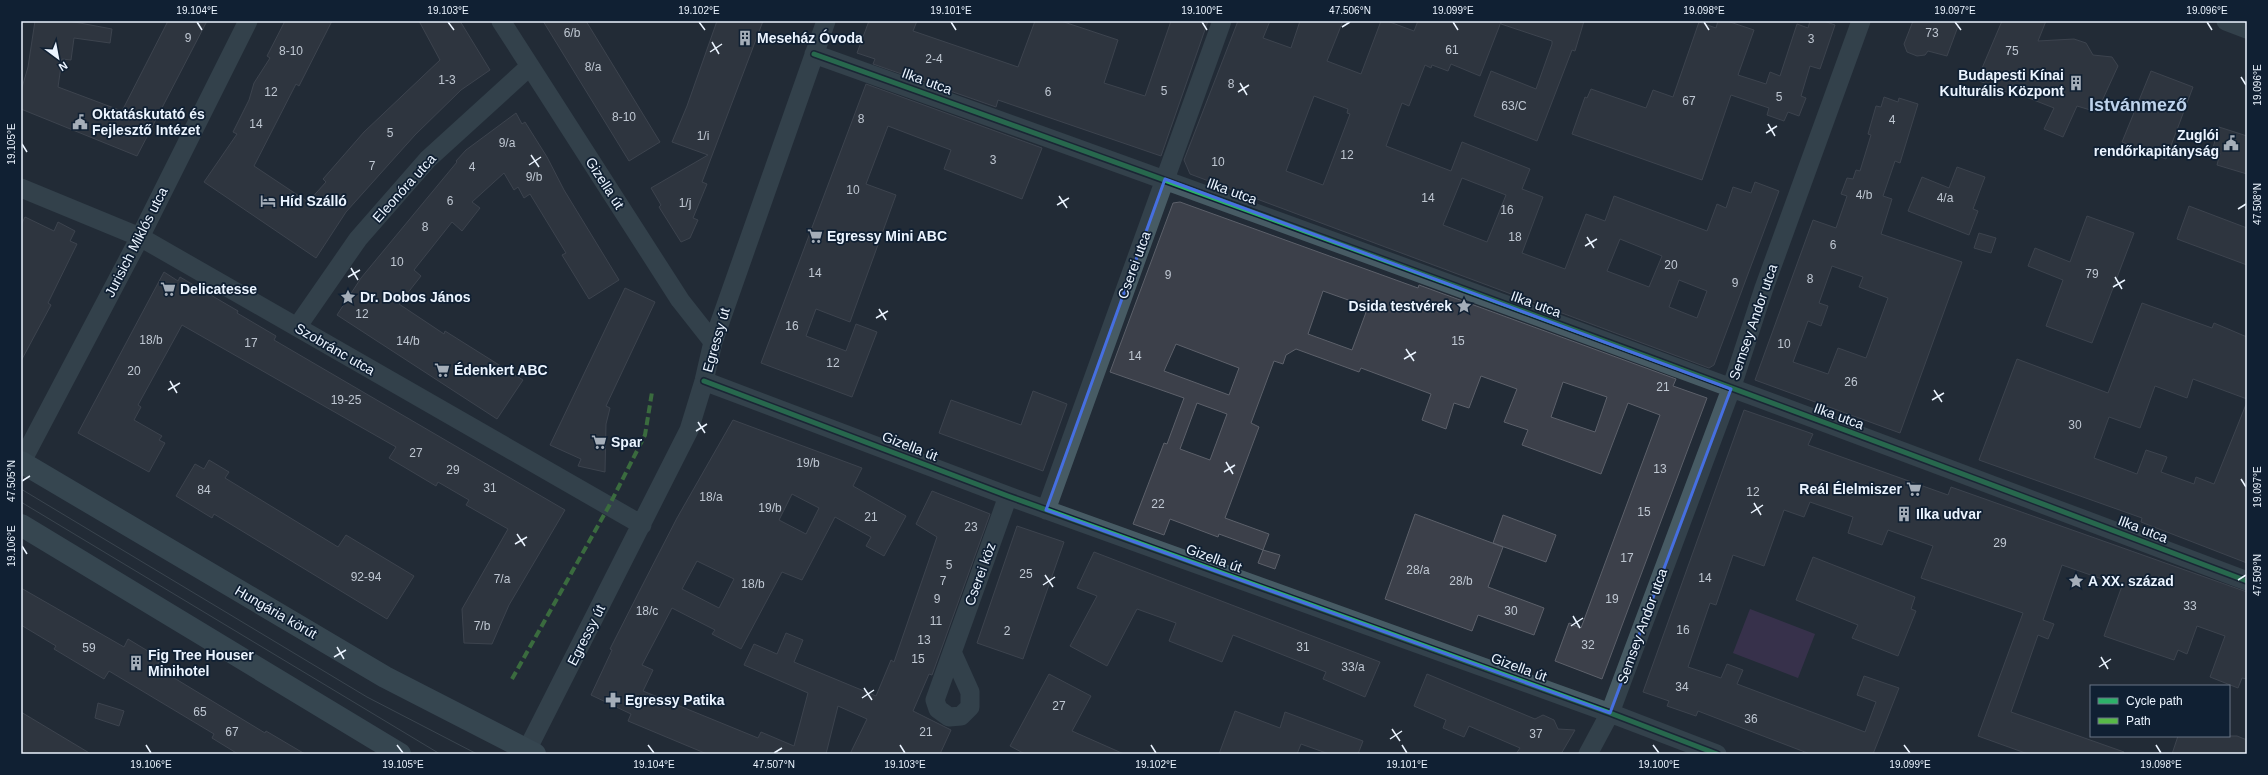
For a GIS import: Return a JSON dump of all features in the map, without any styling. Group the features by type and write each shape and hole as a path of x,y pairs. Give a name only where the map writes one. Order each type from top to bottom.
{"main road":[{"name":"Hungária körút","path":"21,463 385,677 529,753"},
{"path":"21,525 400,754"}],"street":[{"name":"Jurisich Miklós utca","path":"21,463 140,237 248,21"},
{"name":"Gizella út","path":"501,21 680,300 713,342"},
{"name":"Egressy út","path":"529,753 689,430 704,381 713,342 826,21"},
{"name":"Cserei utca","path":"1046,510 1222,21"},
{"name":"Semsey Andor utca","path":"1588,754 1610,713 1731,389 1764,288 1861,21"},
{"path":"2226,21 2246,26"},
{"name":"Ilka utca","path":"814,54 1165,179 1731,389 1947,467 2247,582"},
{"name":"Eleonóra utca","path":"297,327 358,239 428,159 529,66"},
{"name":"Szobránc utca","path":"21,188 140,237 642,526"},
{"name":"Gizella út","path":"704,381 1046,510 1610,713 1717,754"},
{"name":"Cserei köz","path":"952,652 1008,496"}],"highlighted area":[{"path":"1165,179 1731,389 1610,713 1046,510"}],"shaded area":[{"path":"1750,609 1815,634 1798,678 1733,653"}],"building":[{"path":"35,21 69,21 112,29 110,43 74,38 71,60 62,59 58,87 122,111 168,21 207,21 137,156 21,109 21,91 28,67"},
{"path":"285,21 332,21 299,86 296,84 254,166 308,202 326,182 323,179 364,132 440,60 419,21 460,21 490,70 461,90 415,135 346,212 316,258 204,182 237,134 233,132 249,100 254,83 270,58 267,56"},
{"path":"543,21 586,21 660,142 629,161"},
{"path":"717,21 763,21 702,182 707,184 693,218 698,220 690,238 681,242 659,207 661,205 651,188 708,155 672,142 687,106"},
{"path":"869,21 917,21 913,31 1018,67 1035,21 1061,21 1118,40 1104,83 1145,96 1171,21 1208,21 1161,156 998,100 996,107 873,64 875,59 857,53"},
{"path":"1238,21 1270,21 1263,38 1291,48 1300,21 1343,21 1327,61 1361,74 1381,21 1387,21 1414,31 1418,21 1584,21 1575,51 1572,50 1537,141 1474,116 1491,71 1536,89 1552,44 1552,41 1501,24 1501,22 1480,76 1451,64 1448,71 1432,65 1431,68 1425,65 1409,106 1402,103 1386,146 1451,171 1462,142 1530,169 1522,189 1543,197 1522,253 1565,269 1586,214 1605,221 1614,196 1707,231 1717,204 1726,208 1733,187 1751,193 1755,182 1779,191 1714,365 1709,368 1190,174 1184,160","holes":["1314,96 1348,109 1347,113 1350,114 1323,185 1286,171","1462,178 1506,195 1487,242 1443,225","1620,239 1662,256 1649,287 1607,271","1679,280 1707,291 1697,318 1669,307"]},
{"path":"1718,21 1727,21 1754,30 1738,75 1766,84 1770,72 1780,76 1797,24 1808,28 1810,21 1824,21 1835,25 1820,69 1810,66 1801,96 1806,98 1799,116 1788,112 1784,121 1767,115 1769,108 1731,95 1702,180 1572,134 1585,97 1587,98 1591,89 1646,108 1653,90 1673,97 1699,22 1716,28"},
{"path":"1913,21 1960,21 1947,56 1928,51 1925,55 1917,56 1907,52 1904,44"},
{"path":"2002,21 2046,21 2038,41 2074,39 2086,43 2093,55 2112,57 2118,66 2097,112 2077,106 2063,137 2044,129 2054,108 2016,93 2014,95 1977,80"},
{"path":"2151,71 2193,87 2166,159 2122,142"},
{"path":"866,84 1042,148 1022,199 944,169 951,150 888,126 866,184 896,195 850,322 816,309 806,336 846,351 856,324 877,332 852,397 761,363"},
{"path":"1884,97 1898,102 1899,98 1918,104 1900,163 1895,161 1883,196 1892,199 1881,234 1962,262 1900,433 1755,380 1813,220 1836,228 1847,196 1841,194 1847,178 1853,179 1856,170 1860,171 1871,135 1868,134 1876,106 1881,107","holes":["1832,266 1863,277 1859,287 1888,298 1866,358 1838,348 1828,374 1793,362 1808,321 1821,326 1828,306 1819,303"]},
{"path":"516,113 522,124 525,122 547,157 564,190 619,280 589,299 562,255 566,253 530,194 524,198 518,187 514,190 504,173 472,202 480,208 462,231 452,222 414,270 421,276 399,304 444,334 445,331 523,380 497,419 337,315 361,278 457,162 456,161 466,150"},
{"name":"Zuglói rendőrkapitányság","path":"2219,127 2247,136 2247,174 2217,165 2220,153 2212,151"},
{"path":"1957,167 1985,177 1973,209 1978,211 1969,235 1908,211 1922,177 1949,188"},
{"path":"1180,202 1418,288 1419,285 1676,379 1673,386 1707,398 1602,679 1555,661 1569,623 1581,628 1660,415 1628,403 1601,474 1522,445 1528,430 1504,422 1517,389 1481,376 1469,408 1454,403 1446,429 1422,420 1431,394 1361,368 1359,372 1296,349 1286,355 1283,364 1274,361 1251,423 1259,427 1225,518 1269,534 1263,550 1219,534 1218,537 1170,519 1164,535 1133,524 1164,443 1167,444 1184,398 1110,372 1173,203","holes":["1323,291 1368,307 1352,350 1308,334","1176,344 1239,368 1229,395 1164,371","1563,382 1607,397 1595,432 1551,417","1197,403 1227,414 1210,460 1180,449"]},
{"path":"2189,206 2247,228 2247,265 2177,239"},
{"path":"2087,216 2134,233 2092,343 2046,326 2063,280 2028,266 2035,248 2070,262"},
{"path":"25,217 54,231 58,222 75,231 70,241 77,244 48,303 51,305 21,361 21,225"},
{"path":"1979,233 1996,238 1991,253 1974,248"},
{"path":"164,272 178,281 180,277 238,311 237,313 276,336 274,340 565,510 509,605 492,644 464,643 462,609 508,529 466,505 469,500 438,482 436,486 389,458 396,447 182,325 138,405 141,407 134,420 162,436 159,440 165,443 149,472 78,433"},
{"path":"625,288 655,302 606,406 610,408 606,424 605,472 578,466 581,459 550,445"},
{"path":"2142,303 2212,328 2214,323 2247,337 2247,399 2193,379 2187,398 2155,386 2140,428 2109,417 2094,458 2137,474 2146,450 2167,457 2161,472 2194,484 2196,477 2214,484 2247,402 2247,563 2141,522 2142,518 1979,460 2017,359 2108,393"},
{"path":"1033,391 1067,404 1043,471 939,433 951,400 1021,425"},
{"path":"1744,410 1813,434 1808,445 1948,495 1951,487 2247,592 2247,679 2242,678 2238,688 2210,677 2225,636 2197,626 2187,654 2178,650 2174,660 2104,636 2122,586 2062,565 2043,620 2054,624 2048,639 2038,635 2011,712 2124,752 2123,754 2028,754 1978,736 2023,613 1921,578 1933,546 1888,530 1882,545 1848,533 1853,517 1810,502 1804,517 1784,510 1764,566 1733,555 1716,605 1710,603 1688,667 1721,678 1727,664 1743,670 1737,684 1865,732 1876,702 1857,695 1864,676 1899,688 1873,754 1810,754 1698,711 1696,716 1667,706 1669,701 1643,692"},
{"path":"733,420 862,468 853,486 906,516 884,556 866,546 871,537 835,517 802,580 782,572 741,649 712,634 715,630 672,608 642,665 653,670 643,691 758,738 761,732 794,746 808,693 744,665 754,644 777,654 786,633 803,640 794,662 876,696 891,660 894,662 937,537 916,524 932,491 990,514 932,675 929,674 913,711 951,730 940,754 850,754 867,719 838,706 826,754 707,754 628,721 631,714 591,695 612,650 610,649 677,518","holes":["792,494 819,508 806,534 779,520","697,561 734,579 719,608 682,589"]},
{"path":"209,460 229,472 225,478 338,547 346,535 414,576 387,619 214,514 212,518 176,496 195,464 204,469"},
{"path":"1415,514 1503,547 1488,587 1544,608 1534,635 1478,615 1472,631 1385,599"},
{"path":"1503,515 1556,535 1546,562 1493,543"},
{"path":"1017,526 1064,542 1023,659 977,643"},
{"path":"1263,550 1280,555 1275,569 1258,563"},
{"path":"1094,552 1380,662 1365,697 1323,679 1326,672 1233,635 1222,662 1169,641 1176,623 1137,609 1107,666 1070,646 1097,596 1077,588"},
{"path":"1813,557 1915,597 1911,609 1916,611 1898,656 1852,638 1858,625 1796,600"},
{"path":"21,588 124,647 128,639 161,659 156,667 265,733 266,731 305,754 238,754 212,738 214,734 109,671 104,679 54,649 56,646 21,625"},
{"path":"1049,674 1091,696 1072,731 1124,754 1025,754 1010,746"},
{"path":"1427,674 1535,719 1543,715 1554,720 1558,729 1575,730 1561,754 1516,754 1520,748 1469,726 1464,737 1443,728 1446,720 1414,706"},
{"path":"98,703 124,711 119,726 95,718"},
{"path":"1235,711 1280,728 1285,712 1363,741 1358,754 1329,754 1301,744 1297,754 1219,754"},
{"path":"21,712 91,754 21,754"},
{"path":"2237,736 2247,740 2247,754 2172,754 2178,737"}],"tram line":[{"path":"21,489 367,697 477,754"},
{"path":"21,502 440,754"}],"marked path":[{"path":"512,679 609,506 645,435 652,392"}],"cycle path":[{"path":"814,54 1532,314 2247,581"},
{"path":"704,381 1008,496 1610,713 1717,754"}],"place":[{"name":"Meseház Óvoda","path":"745,38"},
{"name":"Budapesti Kínai Kulturális Központ","path":"2076,83"},
{"name":"Oktatáskutató és Fejlesztő Intézet","path":"80,122"},
{"name":"Zuglói rendőrkapitányság","path":"2231,143"},
{"name":"Híd Szálló","path":"268,201"},
{"name":"Egressy Mini ABC","path":"815,236"},
{"name":"Delicatesse","path":"168,289"},
{"name":"Dr. Dobos János","path":"348,297"},
{"name":"Dsida testvérek","path":"1464,306"},
{"name":"Édenkert ABC","path":"442,370"},
{"name":"Spar","path":"599,442"},
{"name":"Reál Élelmiszer","path":"1914,489"},
{"name":"Ilka udvar","path":"1904,514"},
{"name":"A XX. század","path":"2076,581"},
{"name":"Fig Tree Houser Minihotel","path":"136,663"},
{"name":"Egressy Patika","path":"613,700"}],"district":[{"name":"Istvánmező","path":"2138,105"}]}
